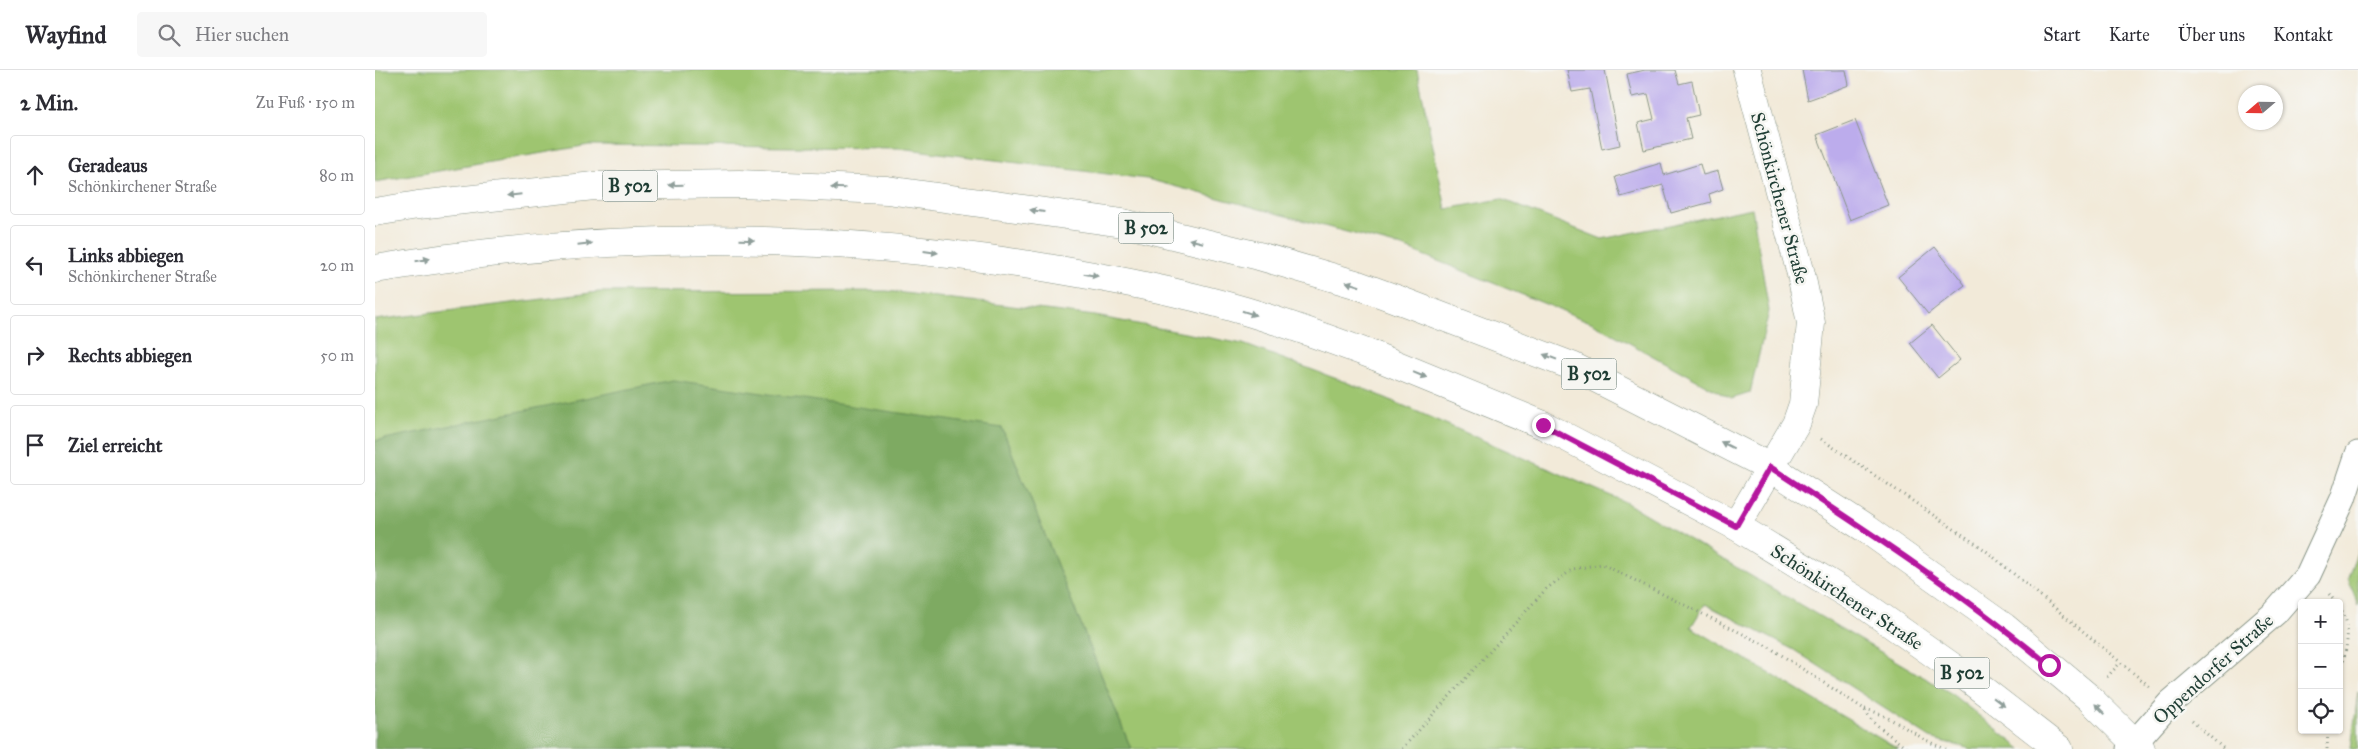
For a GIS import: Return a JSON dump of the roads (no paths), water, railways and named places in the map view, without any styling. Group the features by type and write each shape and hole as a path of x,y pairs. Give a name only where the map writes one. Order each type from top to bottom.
{"main road":[{"name":"Schönkirchener Straße","path":"1747,70 1801,274 1811,323 1803,404 1797,424 1736,526 1860,602 1961,673 2059,749"},
{"name":"B 502","path":"375,212 418,204 594,186 739,184 887,190 1123,222 1259,256 1355,284 1572,366 1770,467 1866,529 2003,627 2088,697 2135,747"},
{"name":"B 502","path":"375,268 443,258 598,243 664,239 754,240 882,246 985,258 1111,278 1244,311 1375,356 1543,425 1736,526"}],"street":[{"name":"Oppendorfer Straße","path":"2135,747 2170,703 2275,613 2308,575 2343,499 2358,454"}]}
